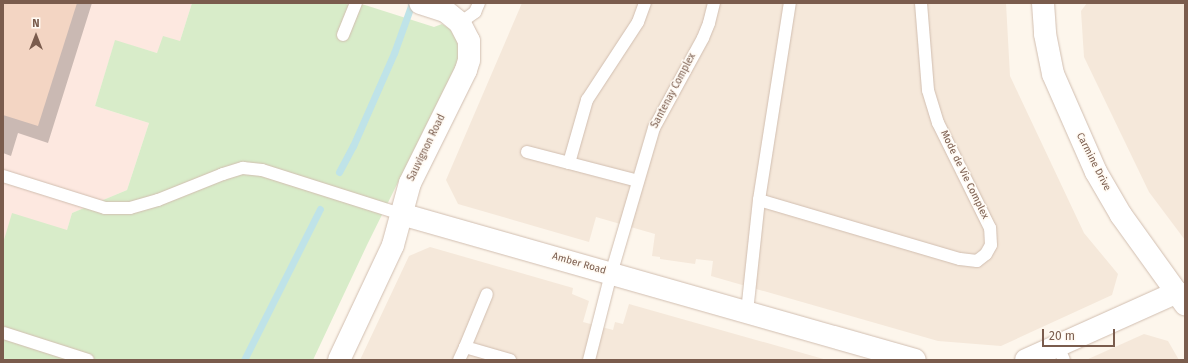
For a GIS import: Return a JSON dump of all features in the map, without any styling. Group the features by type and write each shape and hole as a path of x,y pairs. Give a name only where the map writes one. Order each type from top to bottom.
{"street":[{"path":"420,3 452,17"},
{"name":"Carmine Drive","path":"1043,3 1045,34 1053,74 1072,121 1096,172 1122,215 1181,298"},
{"name":"Sauvignon Road","path":"339,360 393,244 410,182 466,70 469,60 469,41 452,17"},
{"name":"Amber Road","path":"401,214 915,360"},
{"path":"1026,360 1061,353 1181,298"}],"lane":[{"path":"343,35 356,3"},
{"path":"452,17 475,12 479,3"},
{"path":"569,163 587,100 638,22 645,3"},
{"name":"Santenay Complex","path":"589,360 611,274 654,128 703,38 709,23 714,3"},
{"path":"747,312 759,200 790,3"},
{"name":"Mode de Vie Complex","path":"759,200 960,259 977,261 986,254 991,244 990,228 938,123 928,90 921,3"},
{"path":"527,152 638,181"},
{"name":"Amber Road","path":"3,176 104,208 130,208 158,200 223,174 243,168 262,170 401,214"},
{"path":"459,360 487,294"},
{"path":"4,333 88,360"},
{"path":"465,347 510,360"}],"shaded area":[{"path":"3,3 192,3 180,41 157,53 115,41 95,106 149,123 127,190 72,213 67,230 3,243"},
{"path":"522,3 1006,3 1010,76 1084,233 1118,274 1112,295 1001,346 938,341 711,276 713,261 696,259 695,264 660,259 660,257 652,256 655,234 596,217 589,242 458,204 446,180"},
{"path":"1087,3 1185,3 1185,240 1149,192 1084,57 1081,11"},
{"path":"430,247 573,288 572,294 589,301 583,322 613,330 615,322 623,324 629,304 827,360 360,360 409,256"},
{"path":"1144,334 1168,341 1179,360 1086,360"}],"green space":[{"path":"192,3 342,3 350,5 365,5 434,27 442,24 450,29 457,41 459,52 457,63 367,245 313,360 3,360 3,243 12,213 67,230 72,213 127,190 149,123 95,106 115,40 157,53 163,36 180,41"}],"building":[{"path":"3,3 77,3 38,126 3,115"}],"waterway":[{"path":"339,172 353,146 394,53 412,3"},
{"path":"244,360 320,209"}]}
